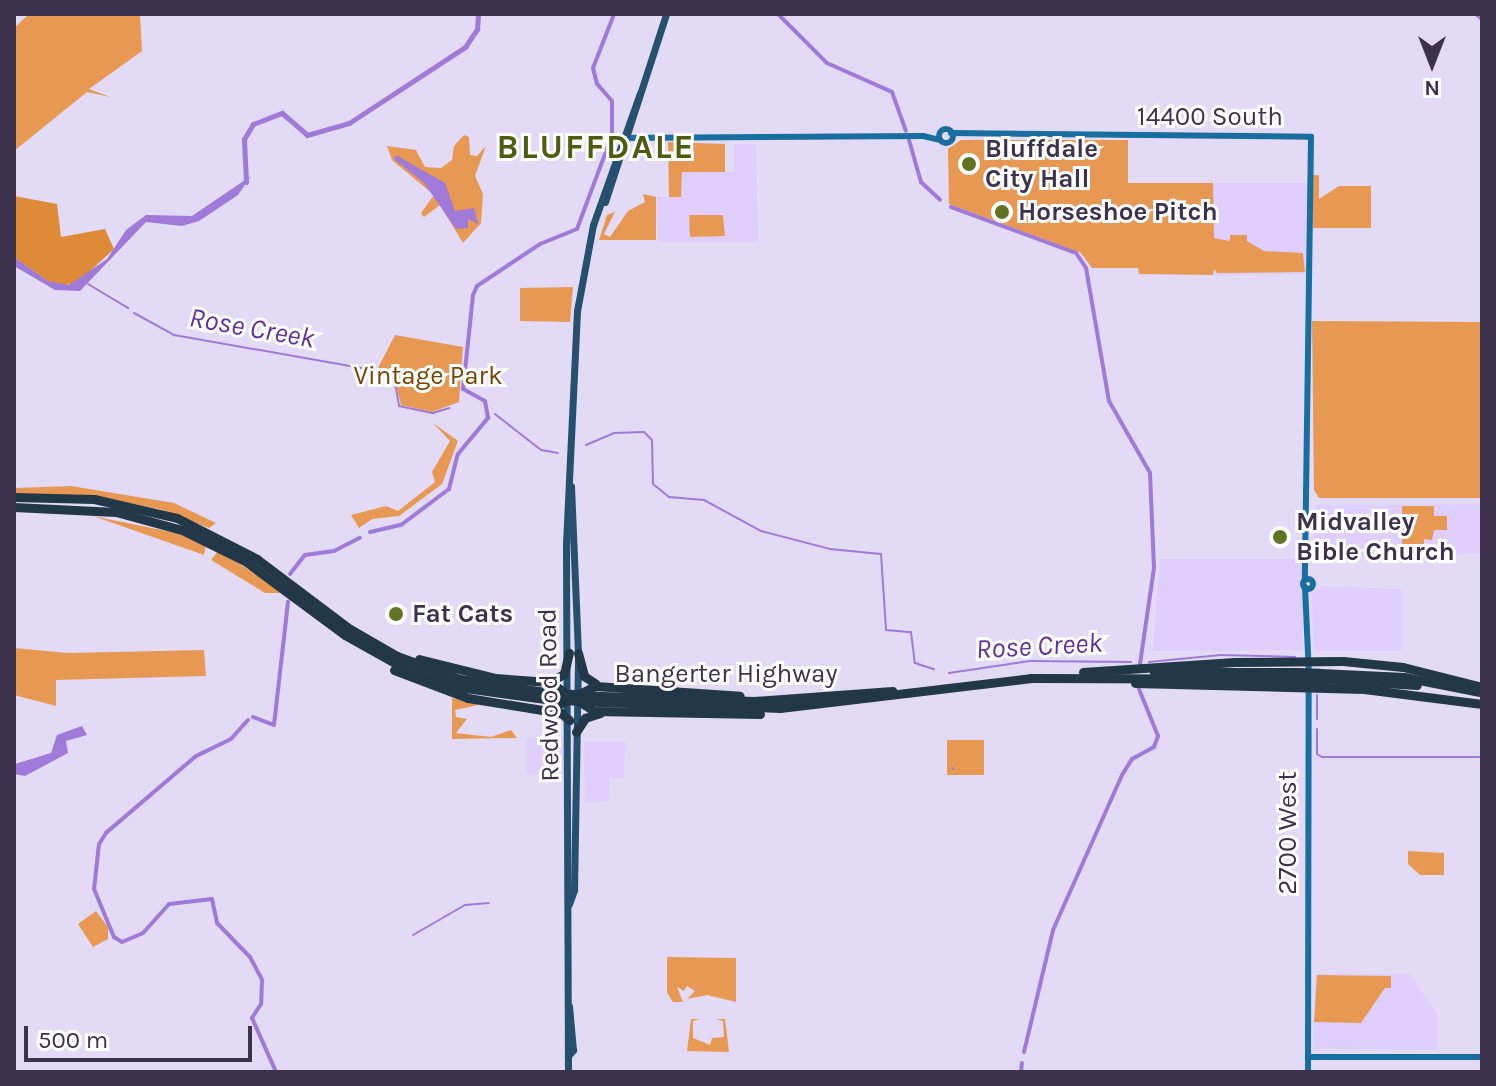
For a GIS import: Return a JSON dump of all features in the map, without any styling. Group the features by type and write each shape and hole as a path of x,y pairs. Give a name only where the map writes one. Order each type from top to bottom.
{"highway":[{"name":"Bangerter Highway","path":"14,497 112,502 203,534 350,629 434,671 546,696"},
{"name":"Bangerter Highway","path":"14,507 116,512 203,534"},
{"name":"Bangerter Highway","path":"221,543 370,651 432,679 499,696 546,696 735,709 835,704 995,681 1061,677 1297,676 1404,677 1482,692"},
{"path":"574,653 585,678 607,686 819,699"},
{"path":"546,696 564,674 574,653"},
{"path":"1080,672 1309,661 1396,666 1482,692"},
{"name":"Bangerter Highway","path":"600,699 721,702 819,699 1005,675 1080,672 1297,676"},
{"path":"1061,677 1194,688 1382,690 1482,704"},
{"path":"546,696 574,697 607,686"},
{"path":"546,696 574,697 590,710 732,716 835,704"},
{"path":"546,696 569,720"},
{"path":"576,732 589,715 609,712"}],"main road":[{"name":"Redwood Road","path":"569,904 576,745 571,486 577,311 585,255 666,14"},
{"path":"940,136 951,137"},
{"path":"623,138 951,137"},
{"name":"14400 South","path":"951,137 1311,137"},
{"name":"2700 West","path":"1308,1072 1311,137"},
{"name":"Redwood Road","path":"568,1072 568,1056 573,1050 569,1006 569,720 574,697"},
{"path":"1308,1057 1482,1057"}],"shaded area":[{"path":"734,144 756,144 758,242 658,242 657,197 681,197 681,172 734,172"},
{"path":"396,155 445,183 455,211 474,208 478,224 468,219 468,228 456,229 424,183 394,159"},
{"path":"251,176 238,195 199,221 182,226 146,222 80,291 55,290 14,266 14,257 48,281 69,285 107,259 126,230 146,215 192,216"},
{"path":"1213,183 1307,183 1306,274 1213,275"},
{"path":"14,196 57,204 61,237 105,229 114,249 78,282 63,286 48,281 14,257"},
{"path":"1482,504 1482,553 1312,558 1316,505"},
{"path":"1160,559 1305,559 1302,650 1153,651"},
{"path":"1322,586 1401,589 1401,651 1315,651 1311,593"},
{"path":"82,726 87,735 66,741 68,753 25,776 14,774 15,764 51,753 57,735"},
{"path":"565,737 565,774 527,774 527,738"},
{"path":"584,742 625,742 624,778 610,778 609,801 585,802"},
{"path":"1315,974 1409,974 1437,1013 1437,1050 1314,1049"}],"green space":[{"path":"29,14 140,14 142,51 89,89 110,97 87,92 14,151 14,28"},
{"path":"464,135 469,137 470,155 477,156 486,146 475,176 483,194 481,223 463,243 440,205 424,217 421,213 434,195 392,160 387,146 416,150 425,167 441,168 452,160 454,146"},
{"path":"961,140 1128,140 1128,183 1213,183 1214,238 1230,241 1230,235 1247,235 1247,241 1264,251 1303,253 1305,272 1217,273 1214,269 1213,275 1139,274 1138,268 1092,268 1081,253 949,204 948,149"},
{"path":"668,142 725,144 725,172 682,172 681,197 669,197"},
{"path":"1313,175 1319,175 1319,199 1339,186 1371,186 1371,228 1313,228"},
{"path":"643,194 656,197 656,240 599,240 607,215 615,212 604,234 610,237 628,211 645,202"},
{"path":"689,215 723,215 725,236 690,237"},
{"path":"573,287 570,322 520,321 520,288"},
{"path":"1312,321 1482,322 1482,498 1319,498 1314,490"},
{"name":"Vintage Park","path":"395,335 463,347 459,402 432,412 401,405 394,376 377,370"},
{"path":"433,423 458,441 442,484 399,516 372,519 359,528 351,515 386,506 398,511 435,482 432,472 450,441"},
{"path":"71,486 174,503 216,523 209,528 163,510 94,496 14,495 14,488"},
{"path":"1402,506 1434,506 1434,516 1447,516 1447,530 1434,530 1432,540 1424,539 1424,549 1418,543 1413,553 1402,553"},
{"path":"93,516 176,533 206,545 204,555"},
{"path":"218,551 281,593 265,593 211,560"},
{"path":"14,648 68,653 204,650 206,676 56,680 56,706 14,695"},
{"path":"452,698 479,705 455,710 456,717 467,719 456,733 491,737 511,730 517,738 452,739"},
{"path":"947,740 984,740 984,775 947,775"},
{"path":"1408,851 1444,853 1444,875 1420,875 1408,864"},
{"path":"96,911 108,927 108,939 93,947 78,924"},
{"path":"667,957 736,958 736,1002 707,995 687,999 695,991 687,986 684,991 677,987 683,1002 673,1002 667,993"},
{"path":"1317,975 1391,976 1391,988 1385,988 1361,1023 1314,1022"},
{"path":"691,1019 699,1019 693,1021 693,1038 710,1045 712,1038 724,1037 723,1021 716,1019 725,1019 729,1052 687,1051"}],"waterway":[{"path":"246,182 244,139 253,124 282,113 307,135 349,123 465,47 477,29 478,14"},
{"path":"612,132 612,101 597,84 593,68 614,14"},
{"path":"778,14 827,63 892,92 906,131"},
{"path":"1476,14 1482,19"},
{"path":"909,140 921,182 940,200"},
{"path":"370,532 401,525 449,489 458,454 488,418 485,401 463,389 473,295 477,286 540,244 577,229 608,146"},
{"path":"951,207 1076,253 1086,268 1109,401 1150,473 1154,568 1140,664"},
{"name":"Rose Creek","path":"88,284 128,308"},
{"name":"Rose Creek","path":"134,313 174,335 367,369"},
{"name":"Rose Creek","path":"376,371 394,377 399,406 433,413 449,408"},
{"name":"Rose Creek","path":"495,414 541,450 558,453"},
{"name":"Rose Creek","path":"586,445 614,433 644,432 652,440 653,484 669,497 704,500 761,531 830,549 881,554 886,630 911,632 915,663 934,669"},
{"path":"290,574 305,555 334,551 360,538"},
{"path":"253,717 274,725 288,602"},
{"name":"Rose Creek","path":"1149,662 1221,655 1295,657"},
{"name":"Rose Creek","path":"949,673 1030,661 1131,662"},
{"path":"1024,1052 1053,930 1122,775 1132,759 1154,747 1158,736 1139,689"},
{"name":"Rose Creek","path":"1317,695 1317,719"},
{"path":"248,720 231,739 196,756 106,833 99,844 94,889 114,937 122,942 143,933 169,904 212,899 217,923 250,957 262,980 261,1004 252,1018 276,1072"},
{"name":"Rose Creek","path":"1317,729 1317,754 1322,757 1482,757"},
{"path":"413,935 465,905 489,903"},
{"path":"1021,1072 1022,1063"}],"place":[{"name":"Bluffdale City Hall","path":"969,164"},
{"name":"Horseshoe Pitch","path":"1002,212"},
{"name":"Midvalley Bible Church","path":"1280,537"},
{"name":"Fat Cats","path":"396,614"}],"district":[{"name":"BLUFFDALE","path":"596,148"}]}
